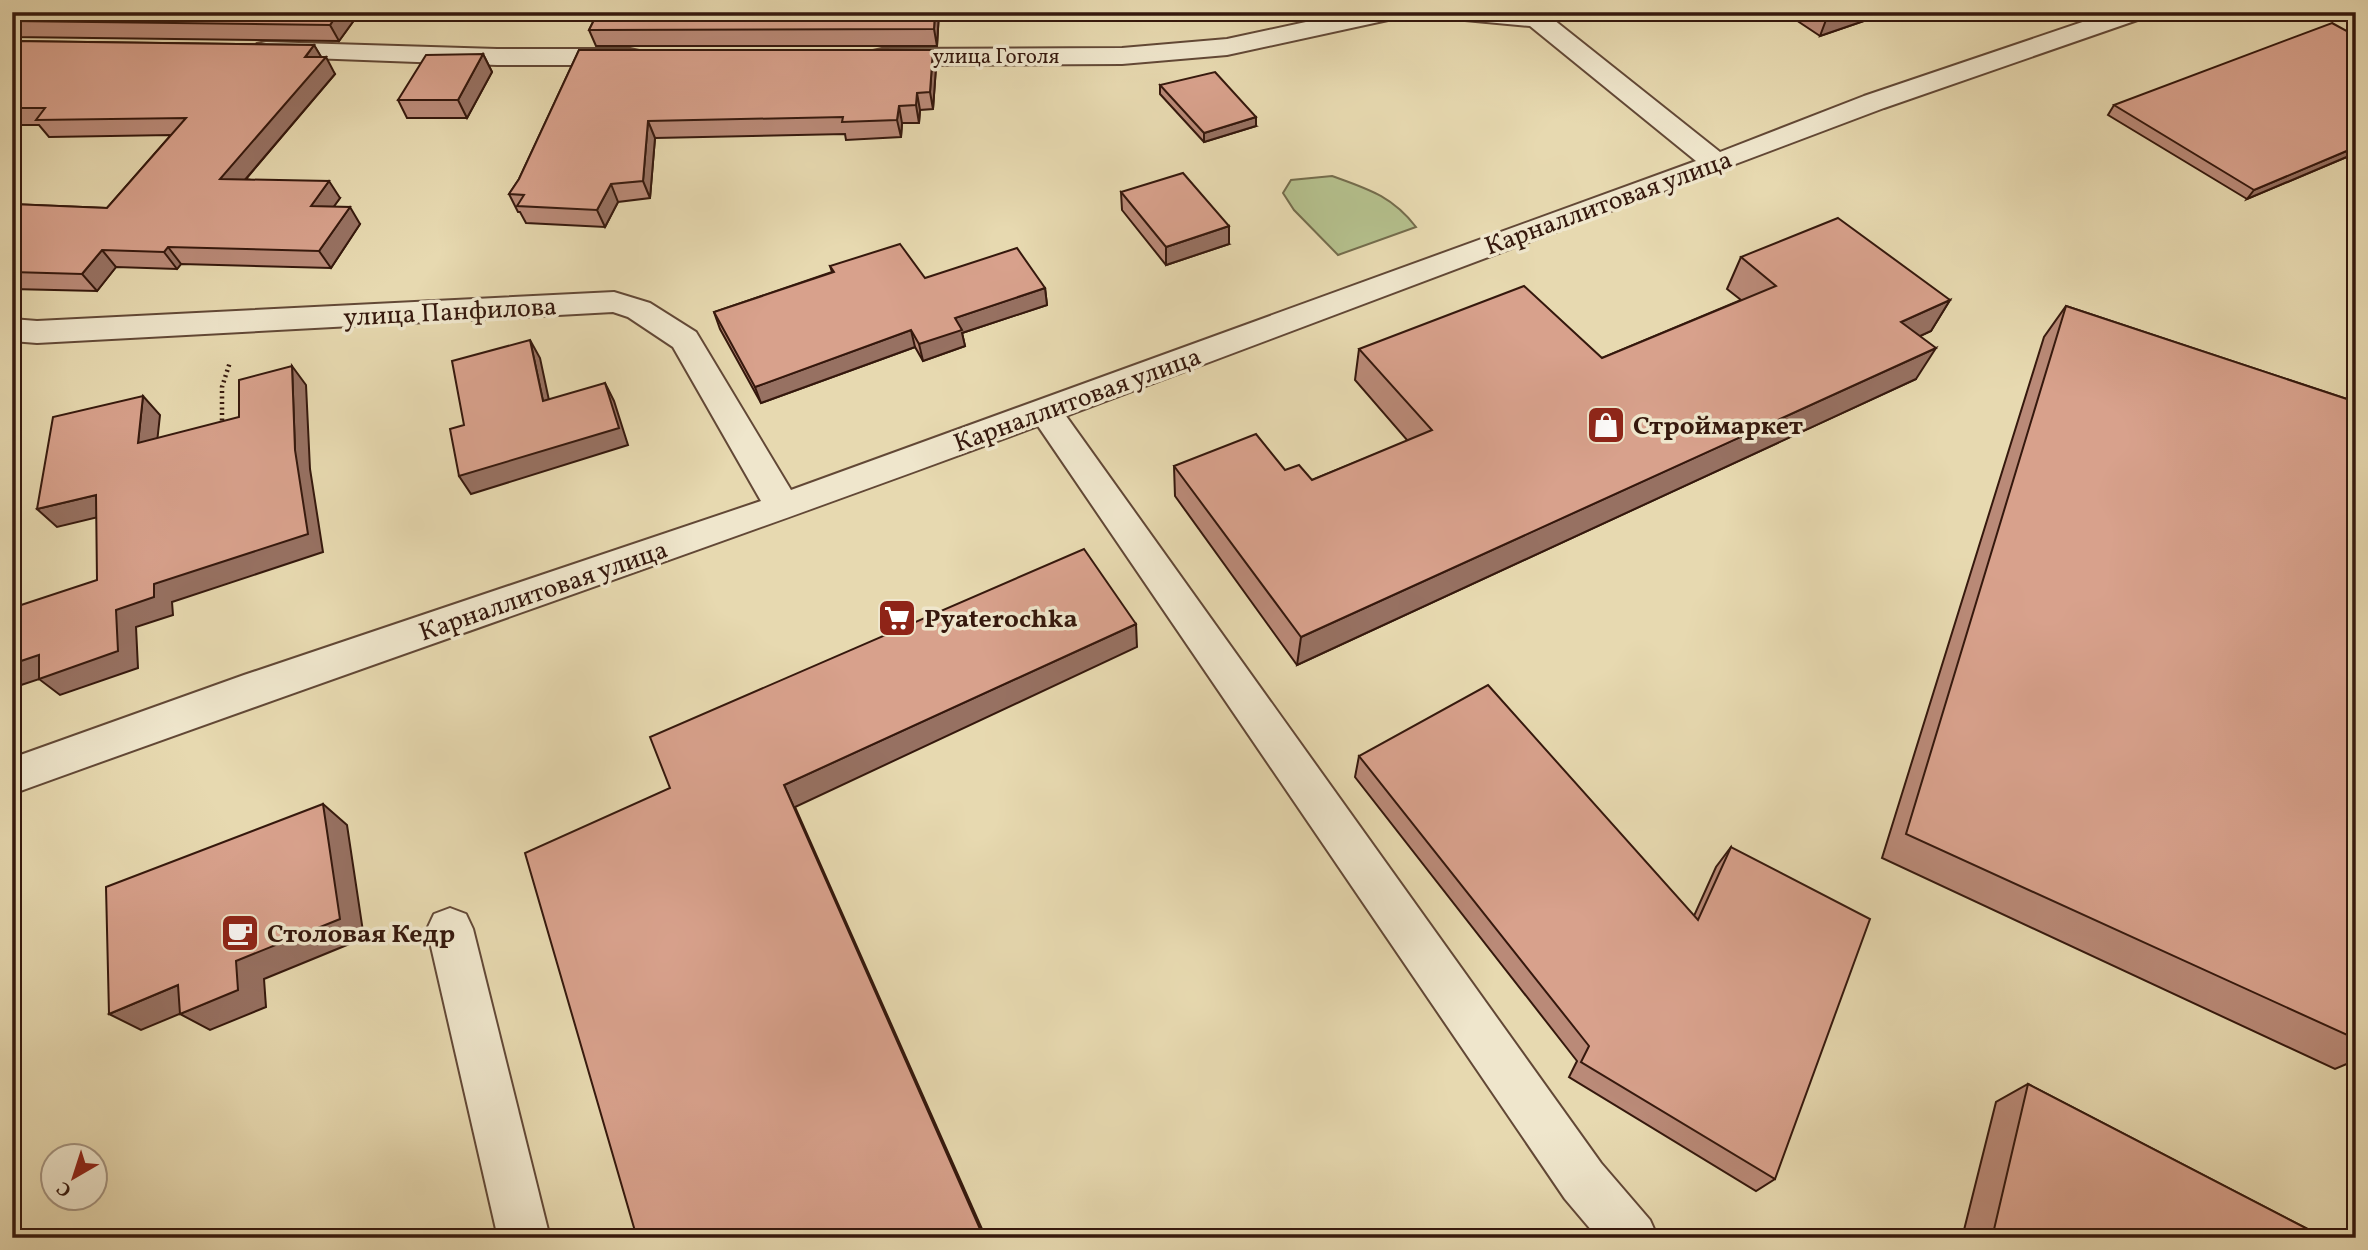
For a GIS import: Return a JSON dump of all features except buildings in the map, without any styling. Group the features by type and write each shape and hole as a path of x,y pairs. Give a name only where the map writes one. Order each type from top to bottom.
{"street":[{"name":"улица Гоголя","path":"858,57 1122,56 1227,47 1388,12"},
{"path":"1465,12 1530,16 1716,163"},
{"name":"Карналлитовая улица","path":"12,776 244,692 783,507 1716,163 1874,102 2137,12"},
{"path":"246,49 497,57 650,57"},
{"name":"улица Панфилова","path":"20,338 244,322 614,302 639,310 685,340 783,507"},
{"path":"1045,411 1583,1181 1632,1238"},
{"path":"450,929 524,1238"}],"path":[{"path":"222,428 222,387 244,322"}],"green space":[{"path":"1332,176 1388,201 1416,227 1338,255 1294,210 1283,193 1291,180"}],"place":[{"name":"Строймаркет","path":"1606,425"},
{"name":"Pyaterochka","path":"897,618"},
{"name":"Столовая Кедр","path":"240,933"}]}
